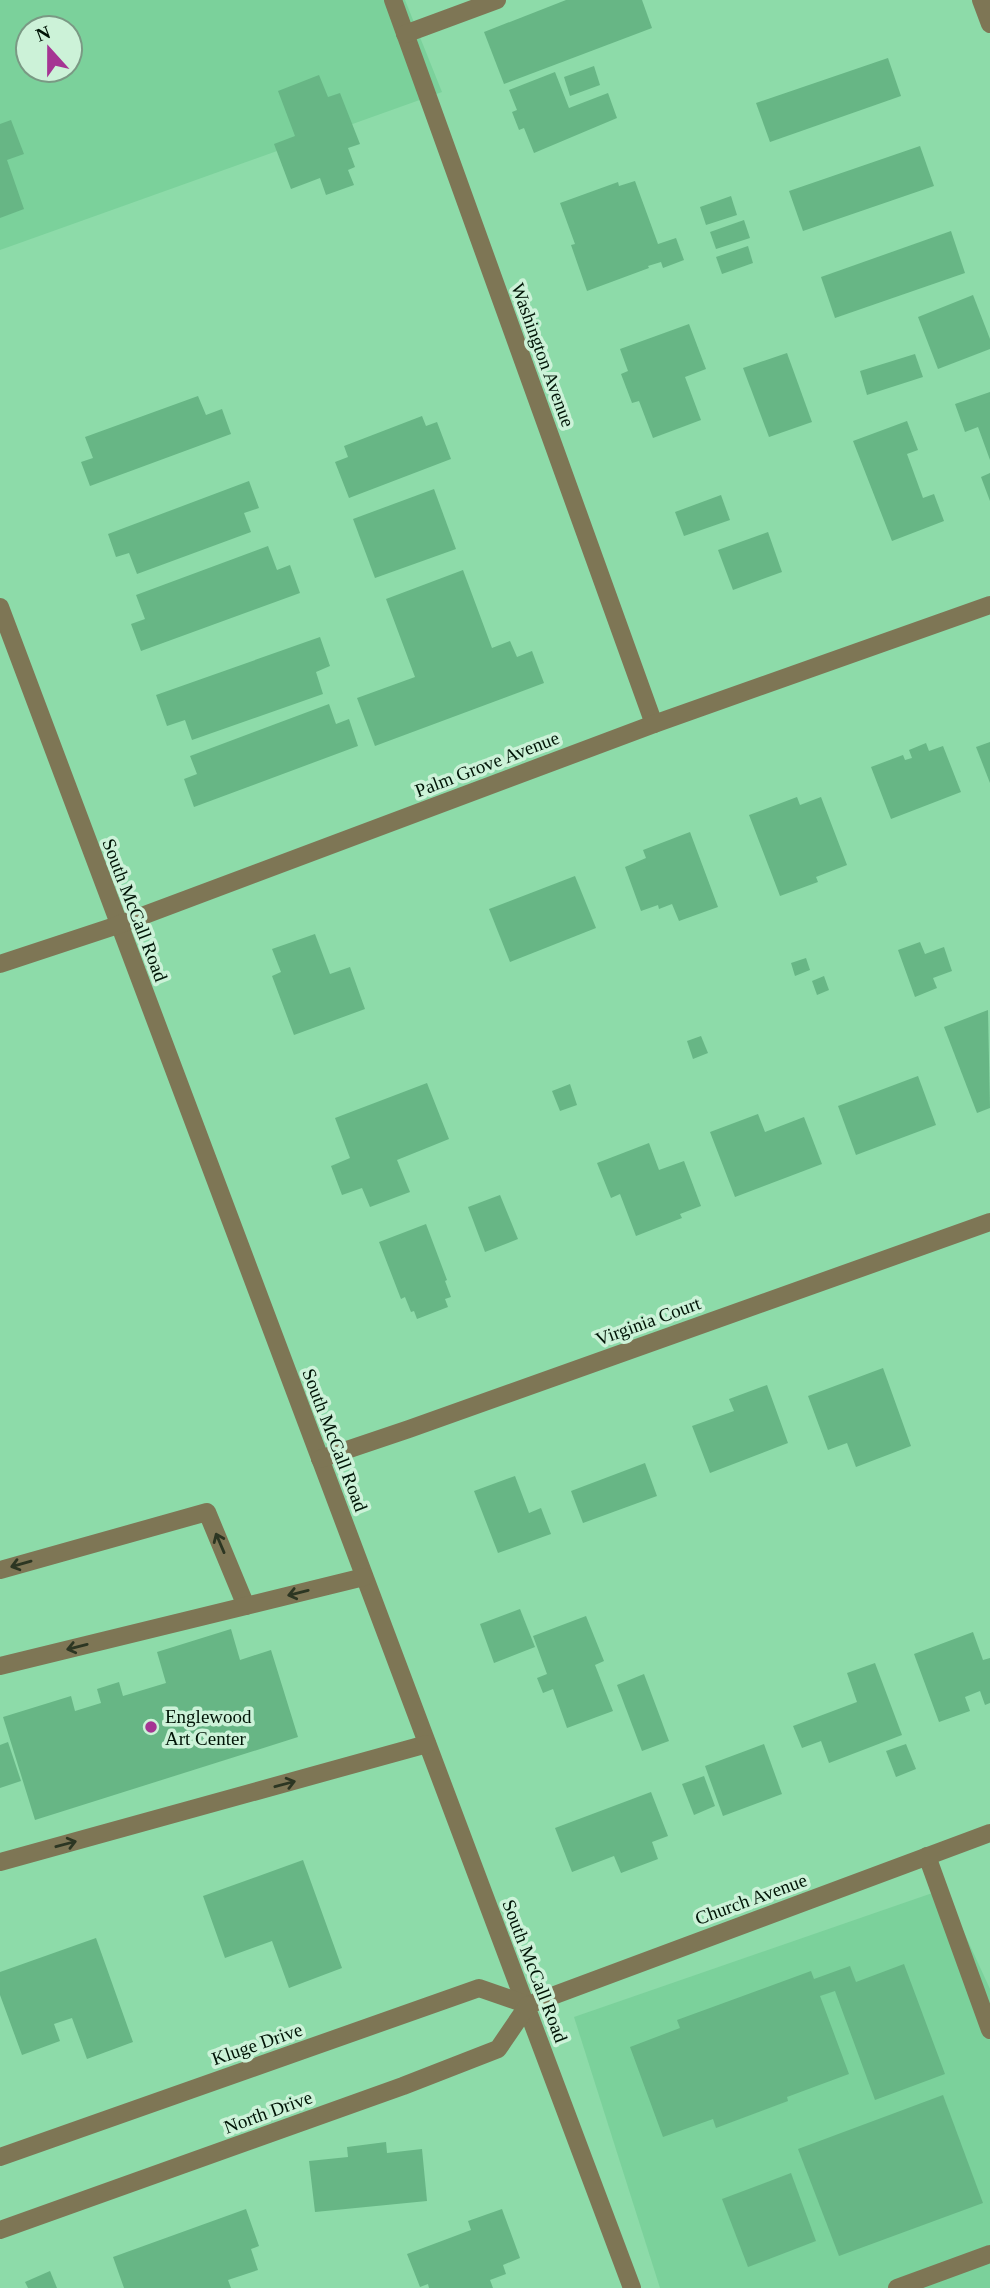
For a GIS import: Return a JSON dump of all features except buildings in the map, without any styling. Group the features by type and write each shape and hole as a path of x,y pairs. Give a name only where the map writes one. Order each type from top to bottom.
{"street":[{"name":"Washington Avenue","path":"393,0 654,724"},
{"path":"405,34 497,0"},
{"path":"981,0 990,24"},
{"name":"Palm Grove Avenue","path":"0,964 118,925 654,724 990,605"},
{"name":"South McCall Road","path":"0,607 427,1744 528,2005 632,2288"},
{"name":"Virginia Court","path":"320,1458 990,1222"},
{"path":"0,1570 207,1512 246,1606"},
{"path":"0,1666 364,1577"},
{"path":"0,1862 427,1744"},
{"name":"Church Avenue","path":"528,2005 990,1833"},
{"path":"927,1856 990,2030"},
{"name":"Kluge Drive","path":"0,2157 479,1988 528,2005"},
{"name":"North Drive","path":"0,2230 403,2086 498,2049 528,2005"},
{"path":"897,2288 990,2254"}],"shaded area":[{"path":"0,0 405,0 442,92 0,250"},
{"path":"944,1889 990,1989 990,2288 660,2288 574,2017"}],"place":[{"name":"Englewood Art Center","path":"151,1727"}]}
